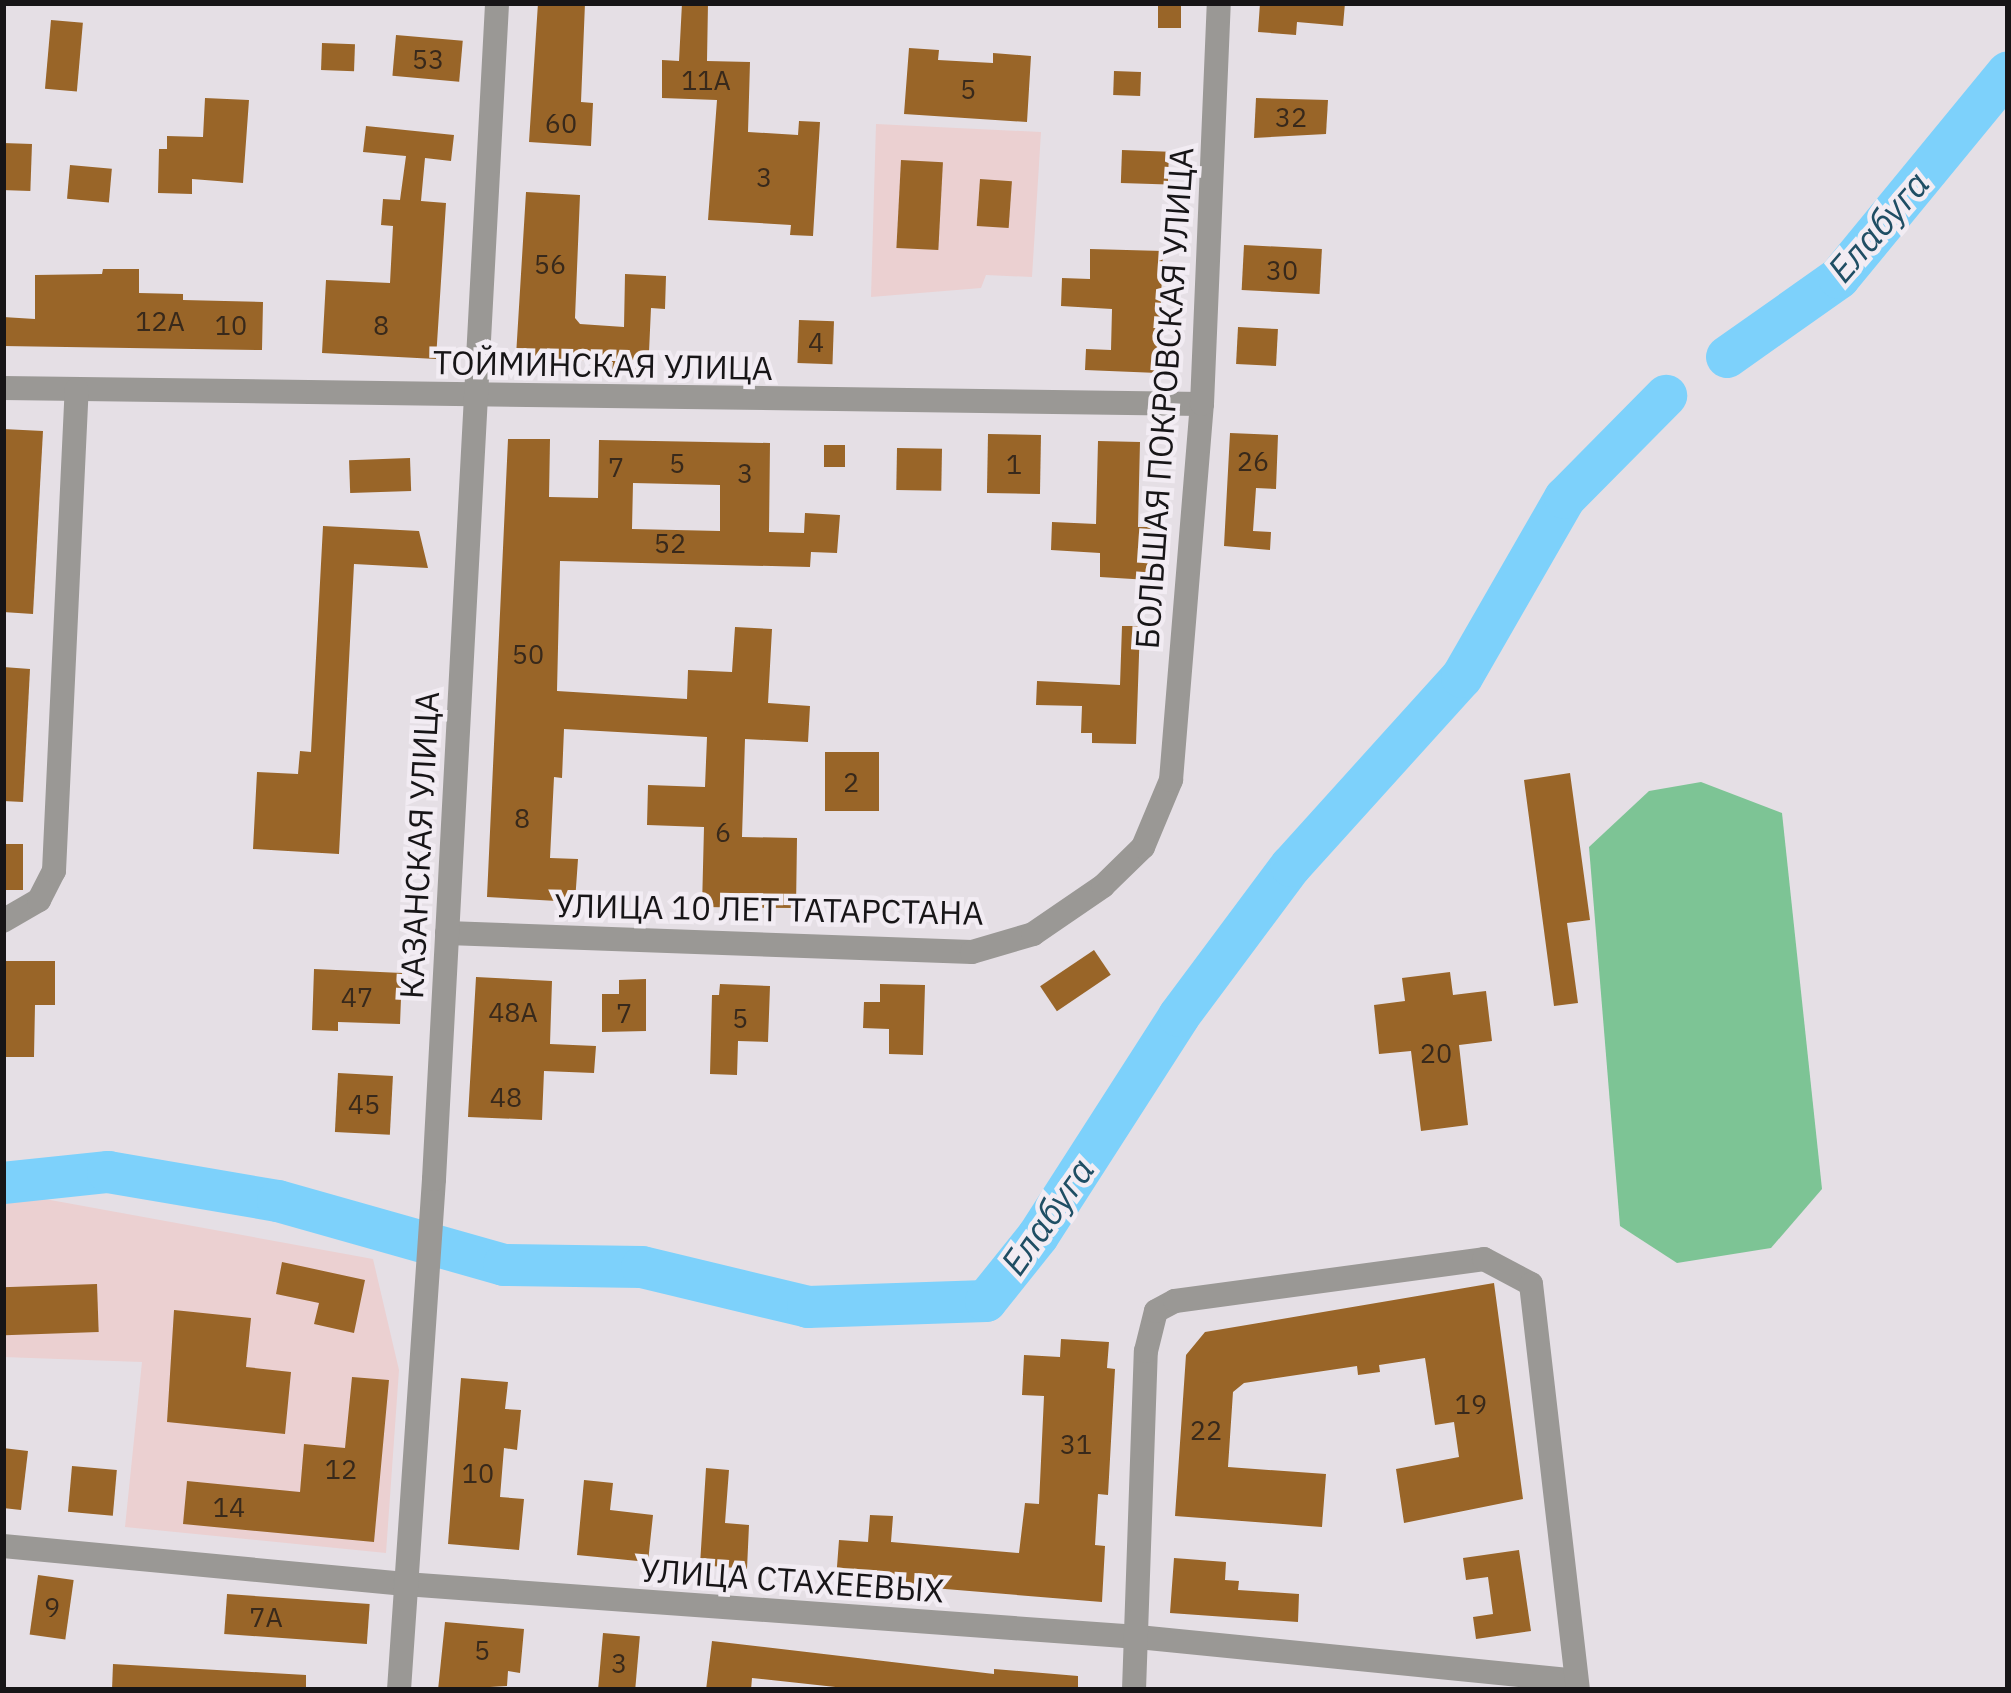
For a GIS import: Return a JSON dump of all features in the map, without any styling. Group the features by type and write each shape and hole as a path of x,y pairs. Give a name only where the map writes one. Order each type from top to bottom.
{"street":[{"name":"КАЗАНСКАЯ УЛИЦА","path":"399,1690 434,1179 497,3"},
{"name":"БОЛЬШАЯ ПОКРОВСКАЯ УЛИЦА","path":"1165,796 1171,780 1202,404 1219,3"},
{"name":"ТОЙМИНСКАЯ УЛИЦА","path":"3,388 1202,404"},
{"path":"3,921 39,900 54,871 77,390"},
{"name":"УЛИЦА 10 ЛЕТ ТАТАРСТАНА","path":"447,933 972,952 998,948 1061,916 1126,866 1143,847 1165,796"},
{"path":"1134,1690 1146,1351 1156,1311 1174,1301 1484,1259 1532,1283 1577,1685"},
{"name":"УЛИЦА СТАХЕЕВЫХ","path":"3,1546 405,1584 1138,1637 1577,1685"}],"shaded area":[{"path":"876,124 1041,132 1032,277 986,275 981,288 871,297"},
{"path":"12,1193 373,1259 399,1370 386,1553 125,1527 142,1362 3,1357 3,1196"}],"green space":[{"path":"1701,782 1782,813 1822,1189 1771,1248 1677,1263 1620,1226 1589,847 1649,791"}],"building":[{"path":"538,3 585,3 581,102 593,103 591,146 529,142"},
{"path":"682,3 708,3 707,61 750,62 748,132 798,135 799,121 820,122 813,236 790,235 791,225 708,220 717,100 662,98 662,60 679,61"},
{"path":"1158,3 1181,3 1181,28 1158,28"},
{"path":"1260,3 1345,3 1343,26 1297,22 1296,35 1258,32"},
{"path":"51,20 83,23 77,92 45,89"},
{"path":"396,35 463,41 459,82 392,76"},
{"path":"322,43 355,44 354,71 321,70"},
{"path":"909,48 939,50 938,60 993,63 993,53 1031,56 1027,122 904,114"},
{"path":"1114,71 1141,72 1140,96 1113,95"},
{"path":"205,98 249,100 243,183 192,179 192,194 158,193 159,149 167,149 167,136 203,137"},
{"path":"1256,98 1328,100 1326,134 1254,138"},
{"path":"366,126 454,135 451,161 425,158 421,201 446,203 436,359 322,353 326,280 390,283 393,226 381,225 383,199 400,200 406,156 363,152"},
{"path":"3,143 32,144 30,191 3,190"},
{"path":"1122,150 1169,152 1168,185 1121,183"},
{"path":"901,160 943,162 938,250 896,248"},
{"path":"70,165 112,169 109,203 67,199"},
{"path":"980,179 1012,181 1009,228 977,226"},
{"path":"526,192 580,195 575,318 580,324 624,327 625,274 666,276 665,309 651,308 648,374 612,372 613,362 516,356"},
{"path":"1244,245 1322,249 1320,294 1242,290"},
{"path":"1090,249 1163,251 1158,373 1085,370 1086,349 1111,350 1112,309 1061,306 1062,278 1090,279"},
{"path":"103,269 139,269 139,293 183,294 183,300 263,302 262,350 3,346 3,317 35,319 35,275 102,274"},
{"path":"799,320 834,321 832,364 797,363"},
{"path":"1238,327 1278,329 1276,366 1236,364"},
{"path":"3,429 43,431 33,614 3,612"},
{"path":"1230,433 1278,435 1276,489 1256,488 1253,531 1271,532 1270,550 1224,546"},
{"path":"988,434 1041,435 1040,494 987,493"},
{"path":"508,439 550,439 549,497 598,498 599,440 770,443 769,532 804,533 805,513 840,515 837,553 811,552 810,567 560,561 557,691 687,699 688,670 732,672 735,627 772,629 768,703 810,706 808,742 745,739 742,837 797,838 796,908 702,907 704,827 647,825 648,785 705,787 707,737 564,729 562,778 554,777 550,858 578,859 575,902 487,897","holes":["633,483 720,485 720,531 632,529"]},
{"path":"1098,441 1140,442 1138,527 1152,527 1149,580 1100,577 1100,553 1051,550 1052,522 1096,524"},
{"path":"824,445 845,445 845,467 824,467"},
{"path":"897,448 942,449 941,491 896,490"},
{"path":"410,458 411,491 350,493 349,460"},
{"path":"323,526 419,531 428,568 354,564 339,854 253,849 257,772 298,774 300,751 311,752"},
{"path":"1122,626 1140,626 1136,744 1092,743 1092,733 1081,733 1082,706 1036,705 1037,681 1120,685"},
{"path":"3,667 30,669 23,802 3,801"},
{"path":"825,752 879,752 879,811 825,811"},
{"path":"1570,773 1590,920 1567,923 1578,1003 1554,1006 1524,780"},
{"path":"3,844 23,844 23,890 3,890"},
{"path":"1094,950 1111,975 1057,1011 1040,986"},
{"path":"3,961 55,961 55,1005 35,1005 34,1057 3,1057"},
{"path":"314,969 402,973 400,1024 338,1022 338,1031 312,1030"},
{"path":"1450,972 1453,995 1486,991 1492,1041 1459,1045 1468,1125 1421,1131 1411,1051 1379,1054 1374,1005 1405,1001 1402,978"},
{"path":"476,977 552,981 550,1044 596,1046 594,1073 544,1071 542,1120 468,1117"},
{"path":"646,979 646,1031 602,1032 602,994 619,994 619,980"},
{"path":"720,984 770,986 768,1042 738,1041 737,1075 710,1074 712,995 719,995"},
{"path":"880,984 925,985 923,1055 889,1054 889,1029 863,1028 864,1002 880,1002"},
{"path":"338,1073 393,1076 390,1135 335,1132"},
{"path":"282,1262 365,1280 354,1333 314,1324 319,1303 276,1294"},
{"path":"1494,1283 1523,1499 1404,1523 1396,1469 1459,1457 1454,1422 1435,1425 1425,1358 1379,1365 1380,1372 1358,1375 1357,1366 1244,1383 1233,1392 1228,1467 1326,1474 1322,1527 1175,1516 1186,1355 1205,1332"},
{"path":"97,1284 99,1332 5,1335 3,1287"},
{"path":"174,1310 251,1318 246,1367 291,1372 285,1434 167,1422"},
{"path":"1061,1339 1109,1342 1107,1368 1115,1369 1108,1495 1098,1494 1095,1545 1105,1546 1102,1602 836,1580 839,1540 868,1542 870,1515 893,1516 891,1542 1019,1553 1025,1503 1039,1504 1044,1396 1022,1395 1024,1355 1060,1357"},
{"path":"352,1377 389,1380 374,1542 183,1524 187,1481 300,1492 304,1444 345,1448"},
{"path":"461,1378 508,1382 505,1409 521,1410 517,1450 504,1448 500,1497 524,1499 519,1550 448,1544"},
{"path":"3,1448 28,1451 21,1510 3,1508"},
{"path":"72,1466 117,1470 113,1516 68,1512"},
{"path":"706,1468 729,1470 725,1523 749,1525 747,1569 700,1565"},
{"path":"584,1480 613,1483 610,1510 653,1515 648,1562 577,1555"},
{"path":"1519,1550 1531,1631 1476,1639 1473,1617 1493,1614 1488,1577 1466,1580 1463,1558"},
{"path":"1174,1558 1226,1562 1225,1580 1239,1581 1238,1590 1299,1594 1298,1622 1170,1613"},
{"path":"38,1575 74,1580 65,1639 30,1634"},
{"path":"227,1594 370,1604 367,1644 224,1634"},
{"path":"445,1622 524,1629 520,1673 508,1671 507,1686 438,1690"},
{"path":"603,1633 640,1636 635,1690 598,1690"},
{"path":"712,1641 994,1674 994,1669 1078,1676 1078,1690 863,1690 752,1678 751,1690 706,1690"},
{"path":"113,1664 306,1675 306,1690 112,1690"}],"waterway":[{"name":"Елабуга","path":"1727,357 1839,278 2008,72"},
{"name":"Елабуга","path":"3,1183 108,1172 278,1201 504,1265 642,1267 808,1307 986,1301 1038,1236 1179,1016 1291,866 1462,677 1565,498 1666,396"}]}
